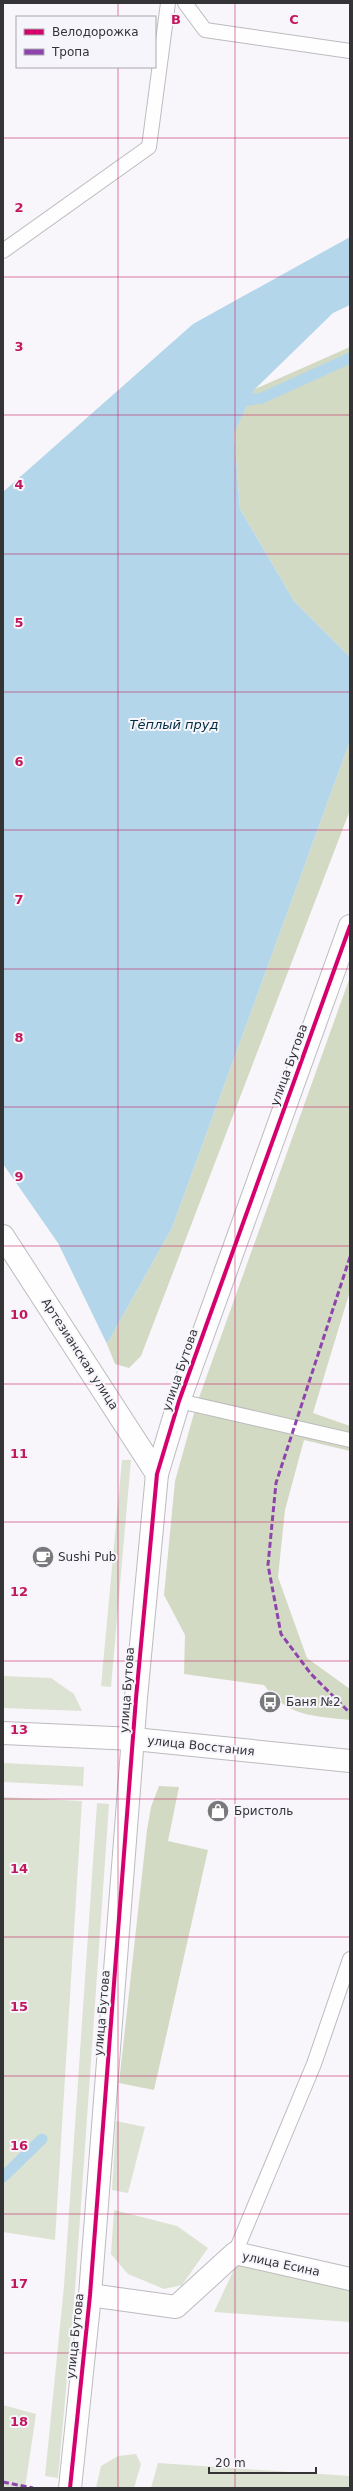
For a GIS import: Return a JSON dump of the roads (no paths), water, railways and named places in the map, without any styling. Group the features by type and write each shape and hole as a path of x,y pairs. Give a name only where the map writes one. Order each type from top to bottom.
{"street":[{"name":"улица Бутова","path":"70,2488 90,2295 134,1739 157,1474 179,1401 350,926"},
{"name":"Артезианская улица","path":"3,1236 157,1474"},
{"name":"улица Восстания","path":"3,1734 134,1739 350,1761"},
{"name":"улица Есина","path":"90,2295 176,2307 235,2253 350,2279"}],"lane":[{"path":"3,251 149,147 168,3"},
{"path":"186,3 205,30 350,51"},
{"path":"179,1401 350,1440"},
{"path":"235,2253 314,2064 350,1959"}],"water":[{"name":"Тёплый пруд","path":"350,237 350,305 333,313 255,389 234,433 240,509 294,601 350,657 350,741 172,1228 107,1344 58,1243 3,1164 3,492 193,324"}],"waterway":[{"path":"236,402 262,398 350,358"},
{"path":"3,2177 42,2139"}],"place":[{"name":"Sushi Pub","path":"43,1557"},
{"name":"Баня №2","path":"270,1702"},
{"name":"Бристоль","path":"218,1811"}]}
